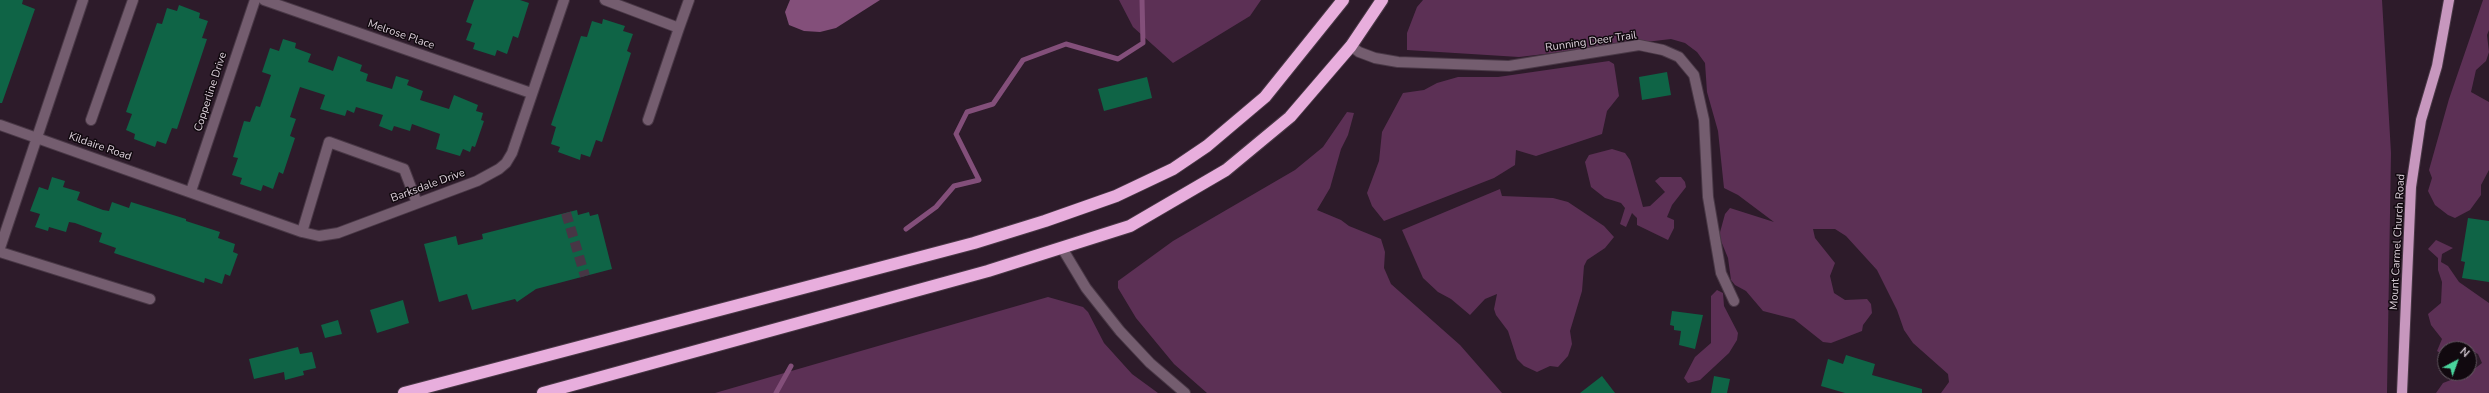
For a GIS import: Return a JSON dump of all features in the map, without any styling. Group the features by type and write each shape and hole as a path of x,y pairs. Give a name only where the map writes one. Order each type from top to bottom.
{"highway":[{"path":"404,393 974,243 1045,222 1116,196 1173,169 1207,146 1265,97 1343,0"},
{"path":"543,393 988,271 1130,226 1226,170 1290,117 1351,46 1382,0"}],"main road":[{"name":"Mount Carmel Church Road","path":"2402,393 2411,187 2421,120 2437,66 2449,0"}],"street":[{"path":"0,248 83,0"},
{"path":"91,120 133,0"},
{"name":"Copperline Drive","path":"191,191 255,0"},
{"name":"Melrose Place","path":"264,0 531,93"},
{"name":"Barksdale Drive","path":"191,191 302,232 319,236 338,233 477,181 499,169 512,153 531,93 564,0"},
{"path":"605,0 679,28"},
{"path":"648,120 689,0"},
{"name":"Running Deer Trail","path":"1351,46 1359,52 1375,58 1406,62 1509,66 1639,45 1663,50 1679,57 1694,75 1704,120 1708,197 1713,227 1721,272 1734,301"},
{"name":"Kildaire Road","path":"0,125 191,191"},
{"path":"302,232 329,142 404,169 417,203"},
{"path":"1062,248 1086,288 1120,332 1150,363 1185,393"},
{"path":"0,252 150,299"}],"shaded area":[{"path":"790,0 880,0 836,28 820,32 804,31 789,25 785,12"},
{"path":"1119,0 1261,0 1250,16 1173,63 1133,27"},
{"path":"1423,0 2382,0 2391,153 2387,393 1941,393 1949,382 1948,374 1913,343 1904,330 1897,310 1877,270 1846,236 1835,229 1813,229 1815,238 1835,263 1830,276 1834,293 1845,300 1867,299 1871,304 1872,313 1863,325 1862,331 1831,343 1823,342 1794,319 1763,311 1746,291 1735,285 1731,280 1728,258 1719,236 1725,214 1730,208 1774,222 1738,195 1724,188 1718,131 1707,92 1705,63 1697,52 1685,43 1671,39 1519,57 1407,50 1407,33 1417,7"},
{"path":"2483,0 2489,0 2489,30 2487,35 2489,52 2486,61 2476,70 2471,92 2489,102 2489,170 2481,185 2481,195 2470,210 2455,218 2448,215 2435,205 2428,191 2432,178 2429,170 2449,99"},
{"path":"1609,61 1614,64 1619,96 1607,111 1602,134 1536,156 1516,150 1515,165 1494,178 1384,221 1372,206 1367,193 1379,161 1382,132 1403,93 1424,90 1437,83 1458,77 1498,77"},
{"path":"1347,112 1354,113 1348,135 1341,149 1330,188 1317,210 1341,220 1349,226 1381,239 1385,252 1384,268 1391,284 1460,345 1502,393 1207,393 1174,364 1136,318 1118,288 1118,281 1173,241 1295,170 1323,147"},
{"path":"1612,149 1625,153 1630,160 1643,207 1650,206 1665,192 1655,181 1660,177 1681,177 1685,182 1686,187 1672,205 1667,217 1674,220 1674,228 1668,240 1637,225 1637,218 1632,213 1626,227 1620,224 1625,208 1621,203 1605,198 1591,187 1585,162 1589,155"},
{"path":"1500,189 1502,196 1553,198 1568,202 1604,226 1614,237 1605,248 1587,260 1584,266 1582,291 1570,331 1572,344 1568,356 1558,367 1550,366 1537,372 1524,366 1517,359 1508,331 1496,315 1494,309 1497,294 1485,299 1470,315 1451,299 1438,292 1423,278 1402,230"},
{"path":"2436,240 2453,248 2442,254 2441,262 2448,266 2459,282 2489,303 2489,393 2436,393 2443,383 2448,381 2477,381 2477,367 2482,363 2477,354 2477,341 2441,341 2442,339 2431,325 2428,314 2441,303 2442,282 2438,270 2438,258 2428,249"},
{"path":"1717,290 1723,293 1724,306 1738,333 1737,340 1729,353 1700,380 1688,383 1684,378 1695,357 1711,343 1711,296"},
{"path":"1048,297 1083,307 1088,312 1104,343 1132,374 1158,393 715,393"}],"building":[{"path":"0,0 23,0 22,4 35,9 2,103 0,103"},
{"path":"474,0 520,0 529,3 518,38 513,36 507,54 497,50 495,56 473,49 475,43 466,40 472,24 466,22"},
{"path":"179,5 200,13 199,18 208,21 202,38 207,39 177,129 172,128 166,144 157,141 155,147 134,139 135,134 126,130 132,114 126,112 157,23 162,24 167,8 177,11"},
{"path":"603,19 625,26 623,31 633,34 627,51 631,53 602,142 596,140 590,157 581,154 580,160 558,152 560,147 551,144 556,127 551,125 581,36 587,37 592,21 602,24"},
{"path":"283,39 296,43 295,48 311,54 308,62 333,71 338,56 362,65 360,71 368,74 366,81 392,89 396,76 409,80 407,85 423,91 420,100 449,109 454,95 478,105 476,111 483,113 481,120 484,121 475,147 472,146 470,152 463,149 460,156 436,149 440,134 412,124 410,131 394,126 392,131 379,126 383,115 356,107 354,113 347,110 345,116 320,109 325,95 300,87 290,117 296,119 290,136 295,138 283,174 279,172 273,189 263,185 261,191 240,184 242,178 232,175 238,158 233,157 244,121 250,122 256,106 260,107 271,75 262,72 270,48 279,51"},
{"path":"1667,72 1671,95 1642,100 1639,77"},
{"path":"1147,77 1152,98 1104,111 1098,89"},
{"path":"52,177 65,181 63,187 80,192 77,200 103,210 109,211 112,202 129,208 131,202 186,219 186,221 220,232 218,238 235,244 233,252 238,254 230,276 225,274 222,284 205,278 204,283 114,253 116,248 99,242 102,233 75,223 69,222 66,232 49,227 48,231 35,227 40,214 30,211 39,187 48,190"},
{"path":"577,210 578,215 589,212 590,216 598,214 612,269 536,289 517,302 515,299 472,310 467,294 439,302 424,244 456,236 458,245 483,239 482,234"},
{"path":"2468,218 2489,221 2489,282 2462,278 2465,262 2461,261"},
{"path":"403,300 409,323 377,333 370,310"},
{"path":"1672,311 1703,315 1695,349 1679,345 1681,331 1674,330 1674,326 1670,325"},
{"path":"338,320 342,334 325,338 321,325"},
{"path":"298,347 300,354 312,352 316,368 303,371 304,375 285,380 284,372 254,379 249,359"},
{"path":"1846,355 1875,364 1872,375 1922,389 1922,393 1845,393 1821,386 1828,359 1843,364"},
{"path":"1602,376 1615,393 1580,393"},
{"path":"1714,376 1730,379 1727,393 1711,393"}],"waterway":[{"path":"906,229 936,207 954,186 979,180 956,134 967,112 993,104 1023,60 1066,44 1118,59 1143,43 1142,0"},
{"path":"776,393 791,366"}],"tunnel":[{"path":"566,213 585,276"}]}
